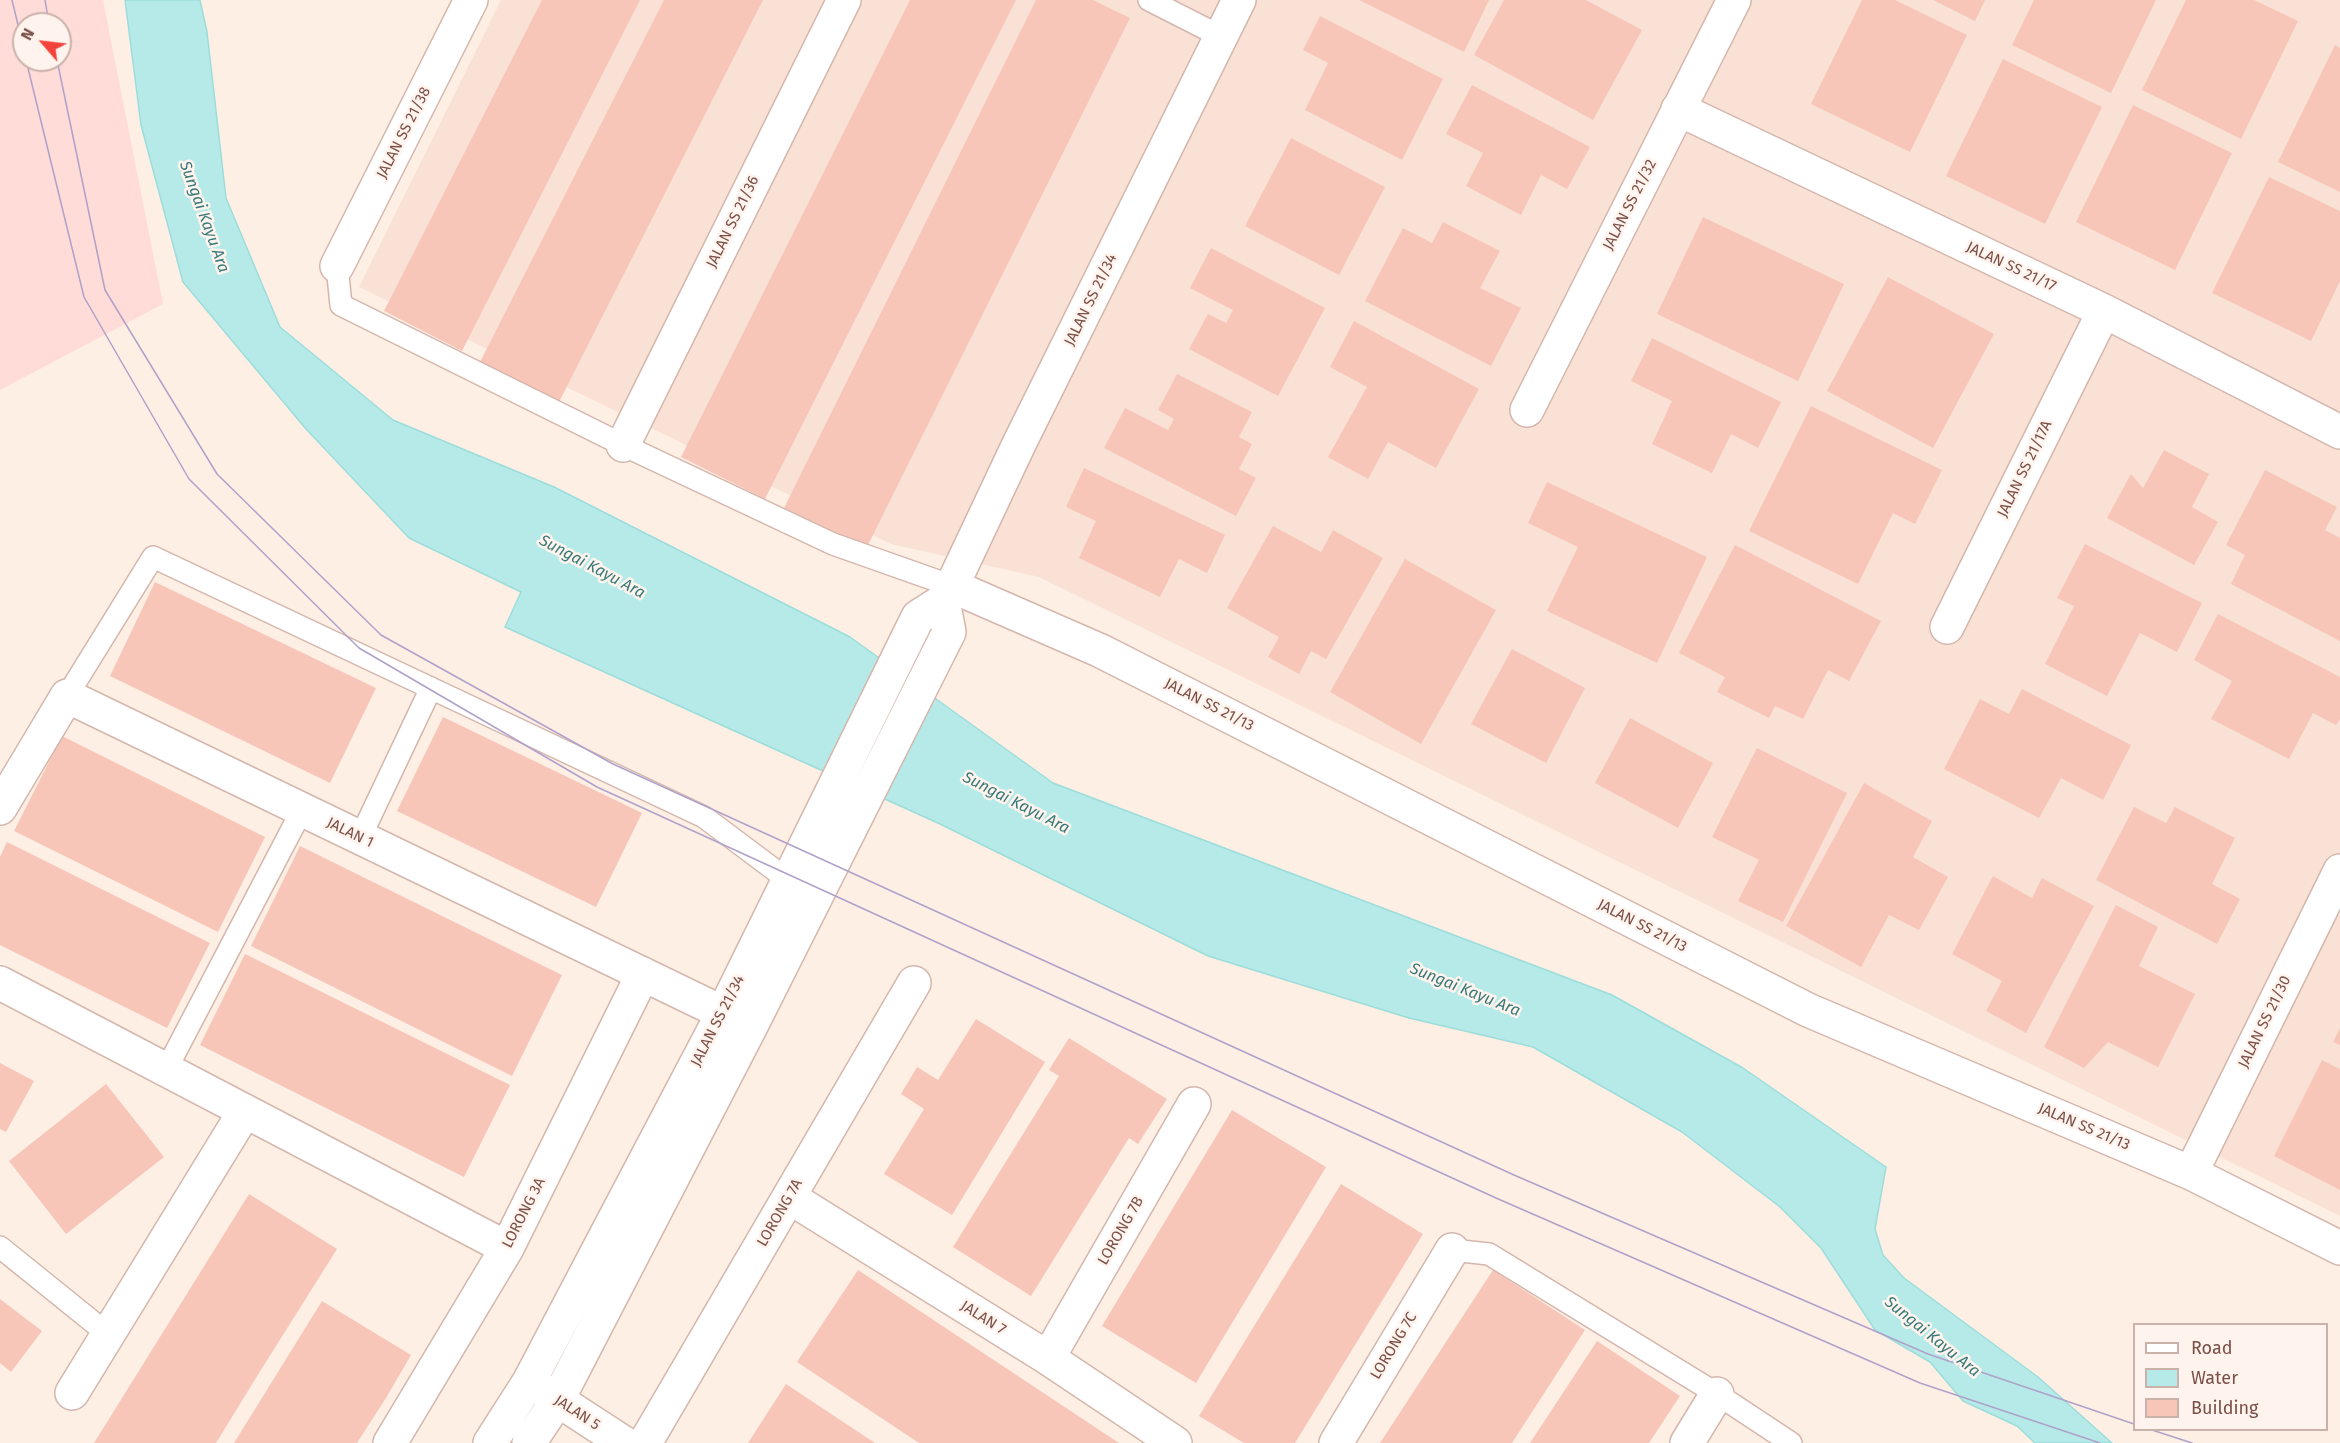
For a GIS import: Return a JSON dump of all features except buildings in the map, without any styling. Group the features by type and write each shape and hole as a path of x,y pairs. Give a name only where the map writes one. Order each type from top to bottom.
{"street":[{"name":"JALAN SS 21/38","path":"337,266 471,0"},
{"name":"JALAN SS 21/36","path":"623,445 844,0"},
{"name":"JALAN SS 21/34","path":"490,1443 529,1382 737,1019 832,867 941,609 1019,444 1239,0"},
{"name":"JALAN SS 21/32","path":"1527,410 1734,0"},
{"name":"JALAN SS 21/17","path":"1678,109 2104,311 2340,432"},
{"name":"JALAN SS 21/17A","path":"1947,627 2104,311"},
{"name":"JALAN SS 21/34","path":"529,1443 557,1401 737,1019 788,880 803,849 941,609"},
{"name":"JALAN SS 21/13","path":"941,609 1101,651 1808,1010 2191,1173 2340,1248"},
{"path":"0,808 67,696"},
{"name":"JALAN 1","path":"67,696 737,1019"},
{"name":"JALAN SS 21/30","path":"2191,1173 2340,872"},
{"name":"LORONG 3A","path":"390,1443 507,1248 643,974"},
{"path":"0,983 507,1248"},
{"name":"LORONG 7A","path":"645,1443 914,983"},
{"name":"LORONG 7B","path":"1048,1358 1194,1104"},
{"path":"72,1393 245,1111"},
{"name":"JALAN 7","path":"789,1197 1048,1358 1159,1439"},
{"name":"LORONG 7C","path":"1336,1443 1452,1250"},
{"name":"JALAN 5","path":"529,1382 624,1443"},
{"path":"1687,1443 1717,1394"}],"lane":[{"path":"1149,0 1222,37"},
{"path":"337,266 340,305 623,445 833,544 941,609"},
{"path":"67,696 153,557 704,817 788,880"},
{"path":"360,838 431,688"},
{"path":"166,1070 302,810"},
{"path":"0,1247 109,1335"},
{"path":"1452,1250 1489,1254 1717,1394 1791,1443"}],"shaded area":[{"path":"0,0 103,0 163,304 0,390"},
{"path":"501,0 2340,0 2340,1216 1039,577 891,544 359,287"}],"water":[{"name":"Sungai Kayu Ara","path":"125,0 200,0 207,32 226,198 280,327 393,420 554,487 850,637 1053,783 1612,995 1743,1068 1886,1167 1875,1229 1883,1255 1904,1278 2038,1377 2112,1443 2035,1443 2017,1426 1963,1401 1930,1362 1875,1330 1821,1248 1780,1207 1682,1132 1533,1047 1409,1018 1208,956 940,824 505,627 521,592 409,538 306,429 183,282 141,125"}],"tram line":[{"path":"12,0 15,12"},
{"path":"45,0 47,12"},
{"path":"29,72 84,297 189,479 359,648 597,787 1496,1198 1920,1383 2100,1443"},
{"path":"60,72 105,290 217,474 381,635 613,764 1514,1175 1928,1354 2133,1424"},
{"path":"2155,1431 2192,1443"}]}
